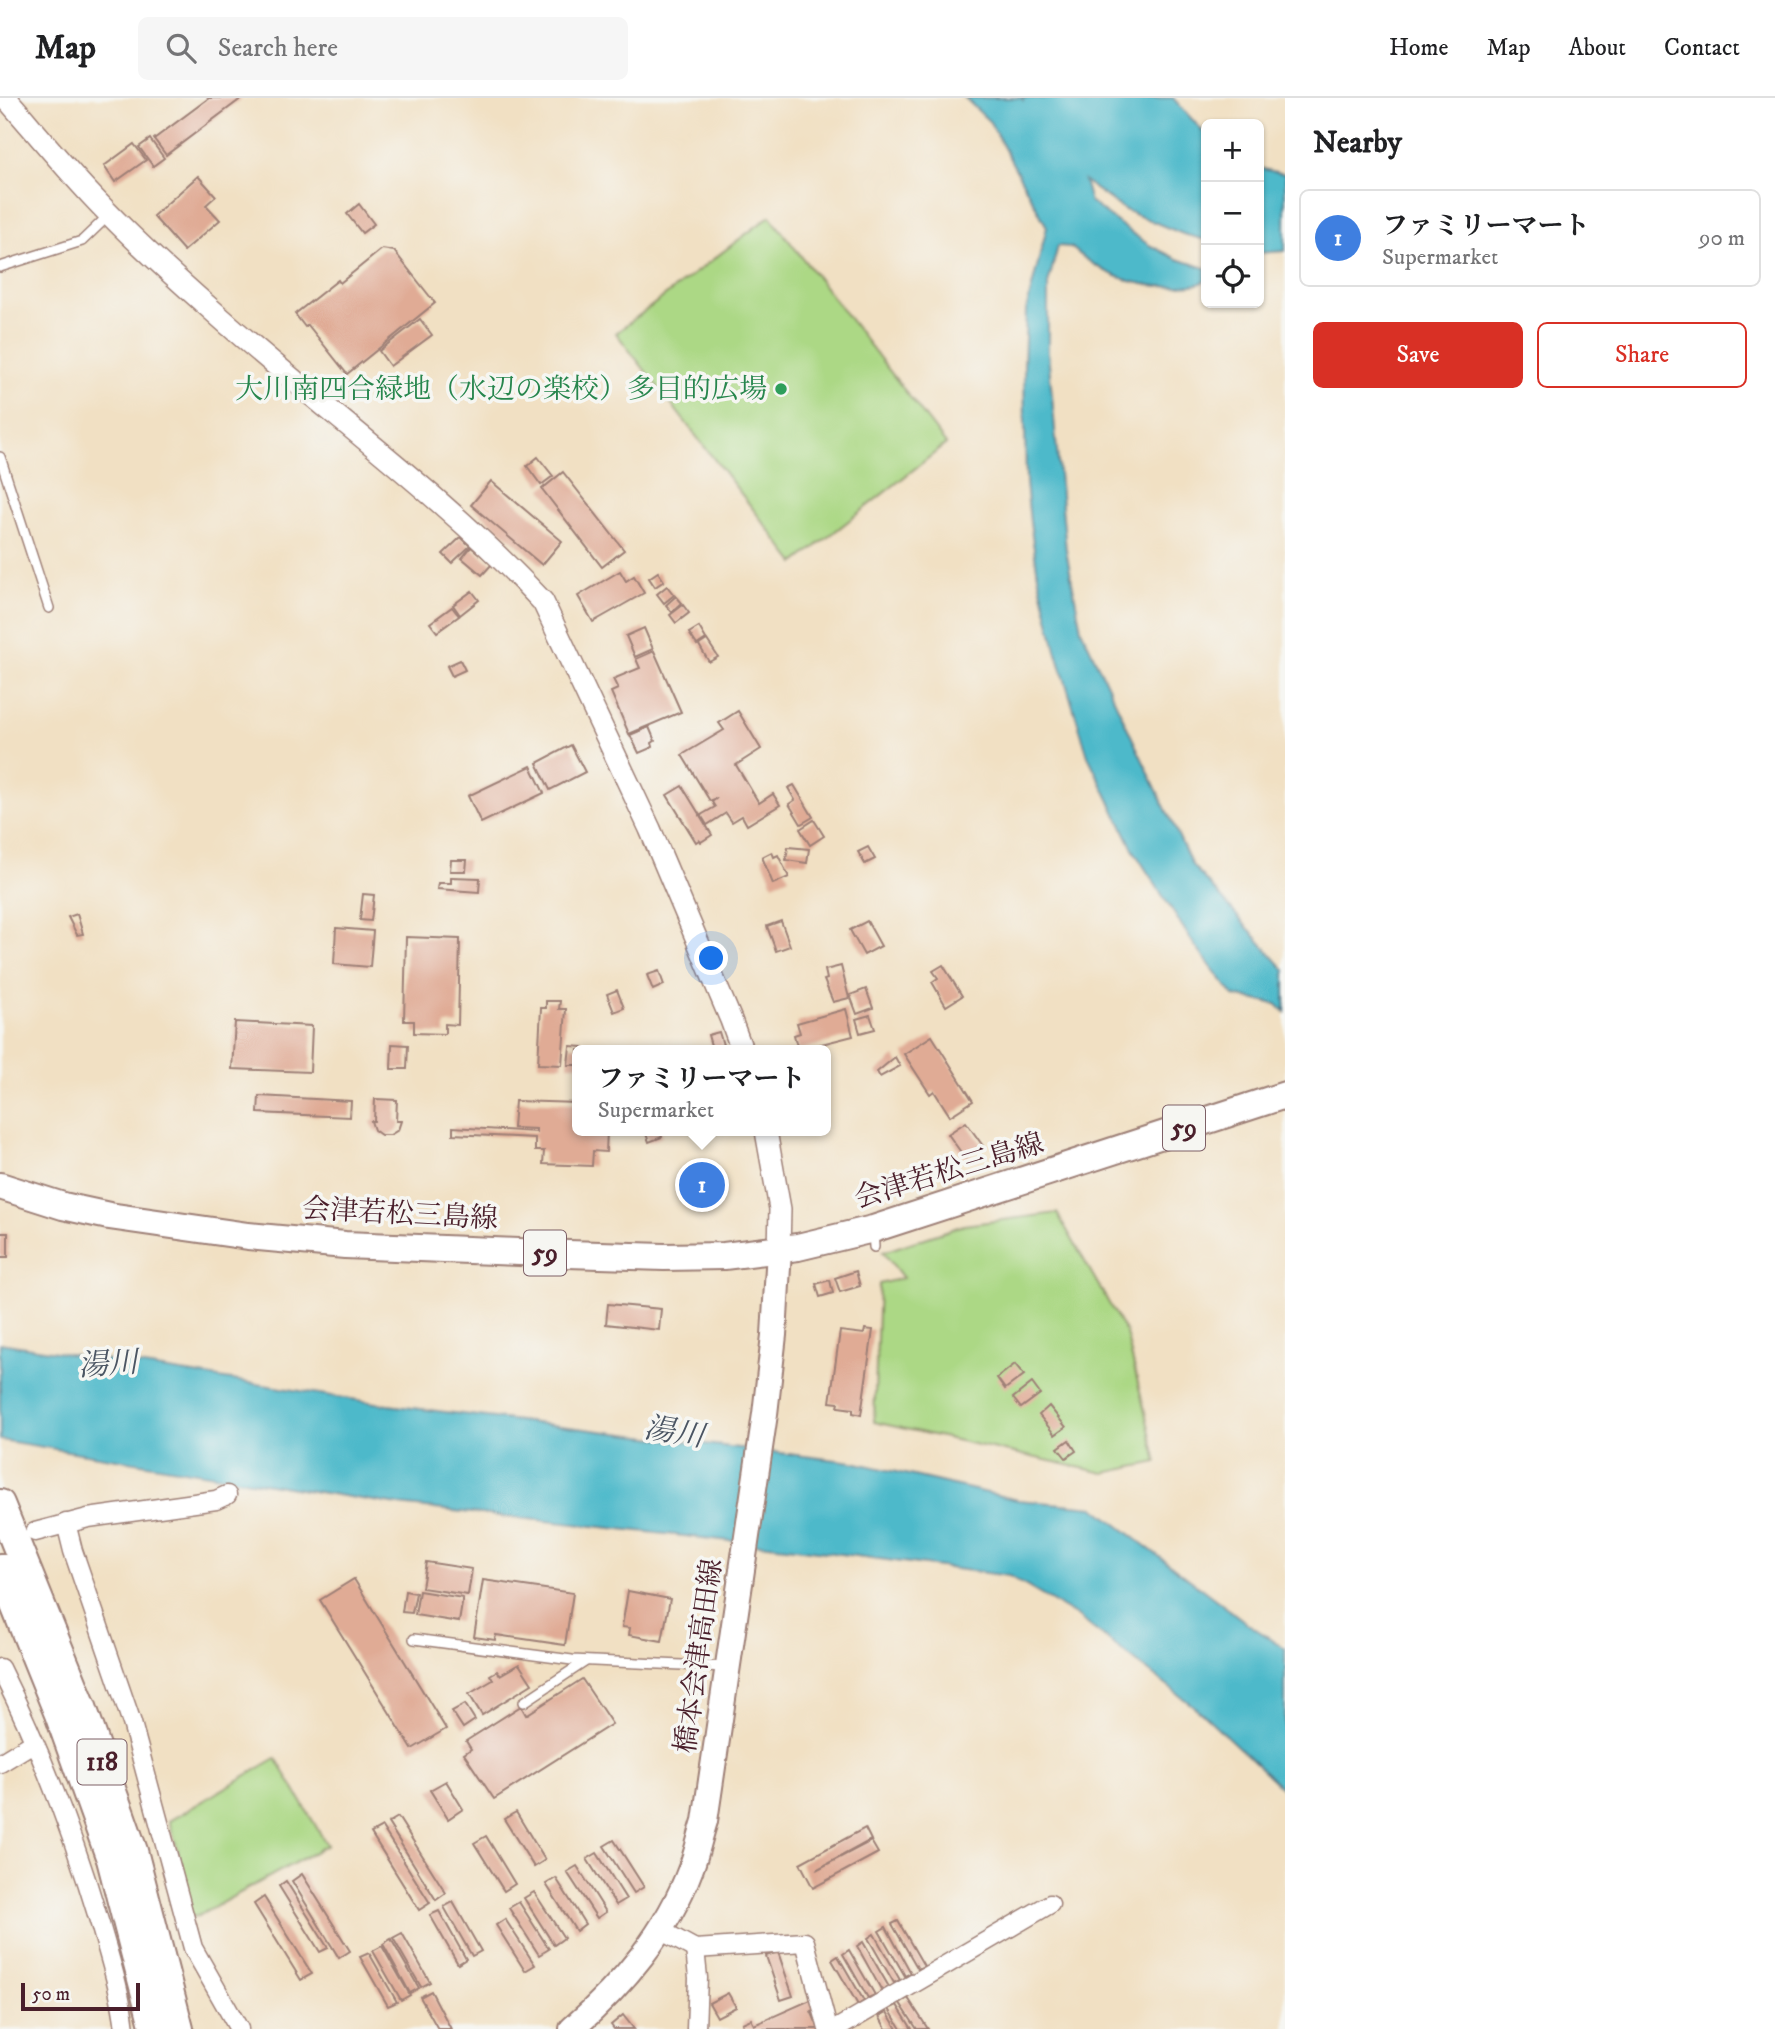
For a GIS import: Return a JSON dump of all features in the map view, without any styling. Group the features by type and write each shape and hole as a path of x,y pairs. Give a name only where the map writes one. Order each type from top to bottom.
{"highway":[{"name":"118","path":"0,1504 82,1707 133,1851 179,2029"},
{"name":"118","path":"0,1567 59,1714 111,1859 155,2029"}],"main road":[{"name":"会津若松三島線","path":"0,1186 63,1206 109,1216 247,1237 345,1245 664,1257 724,1255 873,1238 1084,1161 1285,1096"},
{"name":"橋本会津高田線","path":"572,2029 636,1965 660,1930 691,1868 705,1821 765,1414 774,1335 779,1250"}],"street":[{"path":"6,98 91,196 214,312 404,471 516,572 543,602 650,829 740,1045"},
{"path":"767,1136 780,1209 779,1250"},
{"path":"35,1532 98,1516 216,1500 227,1495"},
{"path":"66,1523 73,1551 132,1723 193,1948 239,2029"},
{"path":"0,1668 70,1834 90,1892 122,2004 125,2029"},
{"path":"0,1763 33,1743"},
{"path":"836,2029 1050,1904"},
{"path":"660,1930 695,1949 805,1942 828,2029"},
{"path":"695,1949 698,1978 696,2029"}],"lane":[{"path":"0,267 82,241 110,214"},
{"path":"0,457 49,608"},
{"path":"414,1639 588,1660 728,1667"},
{"path":"524,1702 588,1660"}],"green space":[{"name":"大川南四合緑地（水辺の楽校）多目的広場","path":"770,216 946,444 795,563 616,333"},
{"path":"1057,1213 1126,1333 1157,1462 1104,1473 874,1422 879,1284 903,1278 883,1252 964,1225"},
{"path":"276,1758 327,1845 198,1916 190,1917 178,1851 169,1821"}],"water":[{"path":"965,98 1173,98 1201,129 1201,239 1125,210 1084,181 1090,202 1149,245 1177,259 1201,266 1201,282 1165,286 1135,282 1095,265 1071,247 1058,246 1048,284 1048,352 1066,550 1081,629 1192,865 1285,970 1285,1012 1276,1004 1234,996 1195,946 1134,851 1088,756 1056,650 1038,575 1026,483 1026,311 1047,227 990,122"},
{"path":"1264,169 1285,174 1285,251 1264,253"},
{"name":"湯川","path":"0,1343 388,1405 853,1462 1018,1500 1094,1507 1248,1624 1285,1648 1285,1791 1201,1712 1077,1616 1009,1576 795,1548 398,1505 0,1440"}],"building":[{"path":"209,98 242,98 166,155 154,139"},
{"path":"150,139 164,158 153,166 139,147"},
{"path":"134,144 146,160 115,182 104,166"},
{"path":"198,176 216,196 206,205 220,220 184,251 153,216"},
{"path":"359,204 374,224 362,233 347,214"},
{"path":"382,249 394,251 435,303 347,374 308,325 305,327 295,314"},
{"path":"420,319 432,335 390,366 379,351"},
{"path":"538,457 553,476 541,485 527,466"},
{"path":"563,472 624,550 602,567 542,489"},
{"path":"491,481 562,541 542,565 471,505"},
{"path":"461,537 470,546 452,563 443,554"},
{"path":"471,547 492,564 482,575 462,558"},
{"path":"620,571 626,581 634,576 644,593 593,622 578,596"},
{"path":"658,572 664,581 655,587 649,578"},
{"path":"667,586 674,595 664,603 657,594"},
{"path":"472,591 479,600 460,615 453,605"},
{"path":"676,596 682,603 672,612 666,605"},
{"path":"683,605 689,613 676,623 670,615"},
{"path":"452,607 459,616 437,632 430,623"},
{"path":"699,627 706,639 697,645 689,633"},
{"path":"644,628 653,649 635,657 626,636"},
{"path":"707,640 718,657 709,662 699,645"},
{"path":"654,651 681,712 629,734 611,692 618,689 613,679 640,668 636,659"},
{"path":"460,660 465,670 452,676 447,666"},
{"path":"738,711 761,749 736,765 759,803 773,794 780,805 747,825 742,816 732,822 726,813 707,825 701,815 715,807 712,802 717,798 710,801 682,755 724,730 719,723"},
{"path":"649,727 655,741 652,743 653,747 639,753 630,735"},
{"path":"571,745 585,772 550,790 537,763"},
{"path":"531,766 544,793 481,823 468,796"},
{"path":"794,785 813,817 801,824 789,804 795,800 788,788"},
{"path":"682,786 712,835 701,842 696,842 667,795"},
{"path":"814,820 824,836 810,845 800,829"},
{"path":"788,847 809,849 807,863 786,860"},
{"path":"868,847 875,859 865,864 858,852"},
{"path":"772,852 774,857 778,855 789,877 773,884 762,857"},
{"path":"451,860 467,860 466,871 450,871"},
{"path":"451,877 480,878 479,892 437,889 438,883 451,883"},
{"path":"363,894 374,895 371,921 360,920"},
{"path":"77,914 83,934 77,935 68,917"},
{"path":"781,921 790,946 776,951 767,926"},
{"path":"867,921 881,946 864,955 850,930"},
{"path":"336,928 373,931 370,967 334,964"},
{"path":"406,937 460,939 458,1025 445,1024 445,1034 414,1033 414,1021 404,1021"},
{"path":"943,965 962,996 946,1006 932,982 938,978 933,971"},
{"path":"841,966 849,998 833,1002 824,980 827,979 825,970"},
{"path":"659,971 664,985 653,990 647,975"},
{"path":"866,989 873,1008 857,1014 850,995"},
{"path":"617,990 624,1008 614,1012 607,994"},
{"path":"546,1001 560,1001 559,1009 566,1009 562,1065 538,1064 541,1008 546,1008"},
{"path":"846,1009 853,1036 818,1045 797,1045 794,1035 800,1033 797,1023"},
{"path":"870,1015 875,1029 860,1033 856,1019"},
{"path":"235,1022 312,1026 310,1072 232,1069"},
{"path":"719,1032 723,1045 711,1045 708,1035"},
{"path":"932,1036 973,1101 950,1116 934,1091 930,1094 904,1054"},
{"path":"392,1044 408,1045 407,1069 391,1069"},
{"path":"570,1046 572,1046 572,1065 568,1065"},
{"path":"895,1057 900,1066 880,1077 877,1072"},
{"path":"259,1096 351,1101 350,1117 258,1113"},
{"path":"375,1099 397,1100 396,1121 401,1121 398,1130 390,1135 381,1135 374,1130 371,1121 374,1121"},
{"path":"515,1101 572,1103 572,1136 607,1136 606,1152 593,1151 592,1166 543,1164 544,1151 535,1151 535,1138 453,1134 453,1127 536,1132 536,1129 513,1128"},
{"path":"966,1122 983,1146 965,1158 948,1134"},
{"path":"647,1136 662,1136 662,1137 649,1142"},
{"path":"714,1166 724,1192 687,1205 679,1179"},
{"path":"0,1233 8,1233 8,1257 0,1257"},
{"path":"856,1271 860,1286 840,1292 835,1278"},
{"path":"830,1280 833,1293 820,1297 816,1284"},
{"path":"608,1304 661,1309 659,1330 606,1324"},
{"path":"865,1329 873,1330 861,1415 853,1413 853,1409 838,1407 839,1403 830,1402 840,1331 864,1334"},
{"path":"1015,1364 1024,1375 1005,1389 997,1378"},
{"path":"1032,1383 1040,1394 1021,1408 1013,1398"},
{"path":"1049,1406 1066,1427 1055,1435 1039,1415"},
{"path":"1069,1440 1076,1451 1066,1458 1058,1448"},
{"path":"426,1562 472,1569 468,1595 422,1588"},
{"path":"354,1579 446,1729 412,1749 320,1600"},
{"path":"483,1580 573,1593 565,1645 496,1635 495,1640 474,1637"},
{"path":"405,1591 416,1593 412,1613 402,1612"},
{"path":"419,1591 463,1598 459,1622 415,1615"},
{"path":"628,1591 670,1599 662,1641 629,1635 630,1628 622,1627"},
{"path":"519,1664 532,1684 482,1715 469,1694 493,1680 490,1675 497,1671 500,1675"},
{"path":"582,1679 612,1724 494,1799 464,1754 471,1749 466,1741 521,1706 526,1715"},
{"path":"465,1704 475,1720 463,1728 452,1711"},
{"path":"446,1781 463,1809 448,1819 430,1790"},
{"path":"516,1812 545,1860 534,1867 504,1819"},
{"path":"398,1817 446,1893 436,1900 388,1823"},
{"path":"382,1827 430,1903 419,1910 371,1833"},
{"path":"865,1828 871,1840 816,1870 871,1841 878,1853 813,1888 800,1863"},
{"path":"486,1836 515,1884 504,1891 474,1843"},
{"path":"614,1840 644,1887 634,1893 604,1846"},
{"path":"597,1853 626,1899 616,1905 587,1859"},
{"path":"577,1866 606,1912 597,1918 567,1872"},
{"path":"302,1874 350,1951 339,1958 292,1881"},
{"path":"556,1878 585,1924 576,1931 546,1884"},
{"path":"286,1881 328,1948 320,1952 279,1886"},
{"path":"534,1892 564,1938 554,1945 524,1898"},
{"path":"264,1897 312,1974 301,1980 254,1904"},
{"path":"453,1902 481,1951 472,1956 444,1907"},
{"path":"519,1902 549,1949 539,1955 509,1908"},
{"path":"439,1911 466,1959 458,1964 430,1915"},
{"path":"505,1919 535,1965 525,1971 496,1925"},
{"path":"898,1921 924,1966 918,1969 892,1924"},
{"path":"886,1927 911,1973 905,1976 879,1931"},
{"path":"402,1933 430,1982 421,1987 393,1938"},
{"path":"874,1934 900,1980 894,1983 868,1938"},
{"path":"391,1939 419,1988 410,1993 383,1944"},
{"path":"863,1942 889,1987 882,1991 857,1946"},
{"path":"382,1946 410,1995 401,2000 373,1951"},
{"path":"849,1950 875,1995 868,1998 843,1954"},
{"path":"778,1952 793,1996 781,2000 766,1956"},
{"path":"369,1953 397,2002 388,2006 360,1957"},
{"path":"838,1956 864,2001 858,2005 832,1960"},
{"path":"431,1991 451,2029 438,2029 420,1997"},
{"path":"728,1993 736,2007 717,2017 709,2003"},
{"path":"815,1998 819,2007 811,2011 819,2029 744,2029 742,2023 751,2019 754,2025"},
{"path":"908,1998 928,2029 917,2029 900,2003"},
{"path":"897,2005 912,2029 901,2029 889,2009"},
{"path":"887,2012 897,2029 886,2029 879,2016"},
{"path":"623,2015 634,2029 614,2029 611,2025"}],"place":[{"name":"大川南四合緑地（水辺の楽校）多目的広場","path":"781,389"},
{"name":"ファミリーマート","path":"702,1185"}]}
